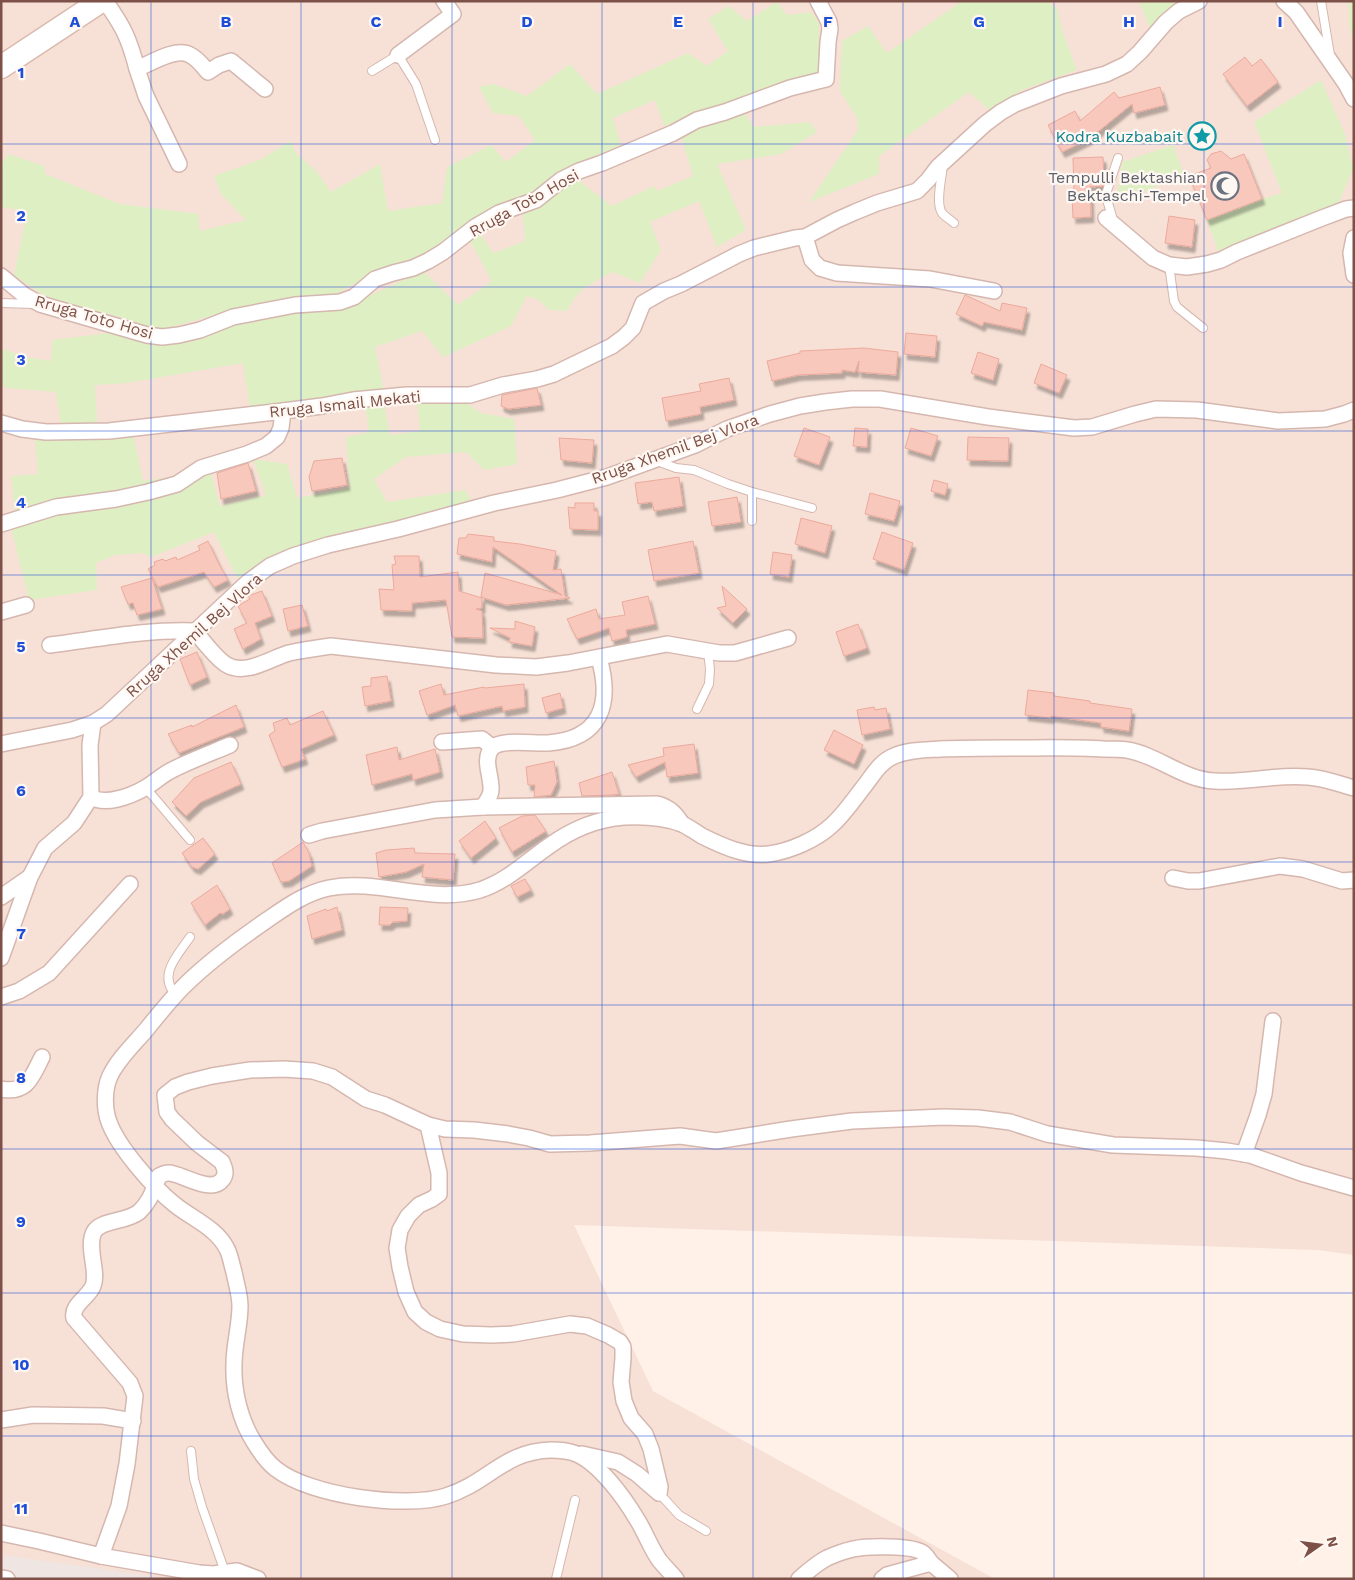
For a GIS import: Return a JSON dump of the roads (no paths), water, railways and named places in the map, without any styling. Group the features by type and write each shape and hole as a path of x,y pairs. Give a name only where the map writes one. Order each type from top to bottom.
{"main road":[{"path":"1,67 103,1"}],"street":[{"path":"103,1 122,25 128,38 146,96 179,164"},
{"path":"398,55 453,14 444,1"},
{"name":"Rruga Toto Hosi","path":"1,276 24,295 40,304 147,335 162,337 200,330 233,317 295,305 340,302 354,297 375,279 393,272 413,268 428,261 475,227 499,213 536,200 561,180 579,171 611,160 673,133 697,120 725,112 790,88 826,79 830,29 829,22 818,1"},
{"name":"Rruga Ismail Mekati","path":"1,423 46,432 109,431 283,411 353,400 407,395 470,395 503,385 554,374 612,346 624,337 633,328 643,303 664,291 754,248 805,237 837,220 870,206 917,190 985,124 1015,104 1061,86 1106,74 1127,64 1166,22 1179,11 1199,1"},
{"path":"1284,1 1296,12 1346,84 1354,99"},
{"path":"137,69 174,53 183,52 192,56 208,72 231,61 265,90"},
{"path":"1110,221 1153,258 1169,265 1187,267 1221,260 1322,218 1354,208"},
{"path":"805,237 812,260 820,268 837,273 930,279 994,291"},
{"path":"1354,238 1351,253 1354,275"},
{"name":"Rruga Xhemil Bej Vlora","path":"1,744 72,730 93,723 107,714 248,582 270,566 293,556 328,545 398,530 494,503 584,483 695,445 727,429 800,406 852,398 880,399 988,417 1074,428 1092,427 1156,409 1197,410 1278,420 1325,419 1354,410"},
{"path":"1,524 56,507 124,497 177,484 201,468 266,446 277,437 281,428 283,411"},
{"path":"1,612 26,606"},
{"path":"50,645 177,630 195,631 226,665 241,668 287,654 331,646 496,666 536,667 599,658 667,644 708,651 735,653 788,638"},
{"path":"483,807 491,791 491,779 487,763 492,747 517,742 548,743 566,740 592,726 600,715 604,703 603,671 599,658"},
{"path":"1,958 30,878 45,848 74,823 91,797 90,745 93,723"},
{"path":"442,742 482,739 492,747"},
{"path":"91,797 96,800 107,801 120,798 146,788 158,777 172,769 230,745"},
{"path":"660,1493 637,1474 618,1462 558,1450 527,1453 503,1463 470,1487 438,1499 420,1502 394,1501 336,1493 316,1488 297,1481 277,1470 262,1454 241,1416 238,1402 233,1372 240,1302 227,1247 218,1236 172,1203 134,1163 109,1122 106,1089 111,1074 185,985 247,934 291,904 311,893 347,886 422,893 463,894 483,889 522,868 548,846 572,831 594,821 642,816 682,824 728,848 752,855 783,851 801,844 833,824 886,759 918,750 1083,747 1128,750 1152,757 1204,780 1309,777 1354,788"},
{"path":"309,835 435,810 483,807 657,804 666,806 676,814 682,824"},
{"path":"1173,878 1199,882 1280,866 1303,869 1342,881 1354,880"},
{"path":"1,897 30,878"},
{"path":"1,997 19,991 49,973 130,884"},
{"path":"1244,1154 1264,1094 1273,1022"},
{"path":"5,1093 21,1088 30,1081 42,1057"},
{"path":"101,1556 119,1506 127,1464 135,1396 130,1383 74,1318 73,1314 76,1307 94,1285 93,1234 98,1227 137,1214 153,1194 159,1176 166,1173 175,1174 201,1184 212,1185 220,1183 225,1176 226,1170 222,1162 178,1127 167,1112 165,1095 175,1087 188,1082 250,1070 284,1069 313,1071 332,1077 366,1099 428,1125 445,1129 508,1134 562,1145 680,1136 716,1141 791,1128 852,1121 944,1117 978,1118 1010,1122 1047,1134 1113,1144 1204,1149 1244,1154 1354,1188"},
{"path":"428,1125 439,1173 439,1194 418,1206 408,1216 400,1230 397,1248 406,1292 415,1312 426,1322 440,1329 463,1334 513,1334 570,1324 587,1326 620,1342 624,1358 621,1382 624,1402 631,1418 645,1434 651,1449 660,1493"},
{"path":"1,1420 33,1415 103,1416 133,1421"},
{"path":"573,1452 588,1460 628,1506 660,1561 676,1579"},
{"path":"1,1533 101,1556 199,1573 213,1574 237,1571 258,1579"},
{"path":"799,1579 818,1563 828,1558 855,1548 871,1547 908,1548 923,1553 931,1563 950,1579"},
{"path":"882,1579 887,1575 931,1563"},
{"path":"1,1578 7,1579"}],"lane":[{"path":"1321,1 1332,65"},
{"path":"372,71 398,55 416,84 435,140"},
{"path":"1110,221 1107,192 1118,158"},
{"path":"944,163 939,207 942,214 954,224"},
{"path":"1169,265 1176,307 1203,328"},
{"path":"1,303 40,304"},
{"path":"655,460 676,468 694,470 752,492 812,508"},
{"path":"752,492 752,522"},
{"path":"697,709 709,684 708,651"},
{"path":"146,788 190,840"},
{"path":"176,995 170,989 168,974 175,958 190,937"},
{"path":"191,1451 194,1479 225,1572"},
{"path":"660,1493 679,1515 706,1531"},
{"path":"556,1579 575,1500"}],"place":[{"name":"Kodra Kuzbabait","path":"1202,136"},
{"name":"Tempulli Bektashian Bektaschi-Tempel","path":"1225,186"}]}
